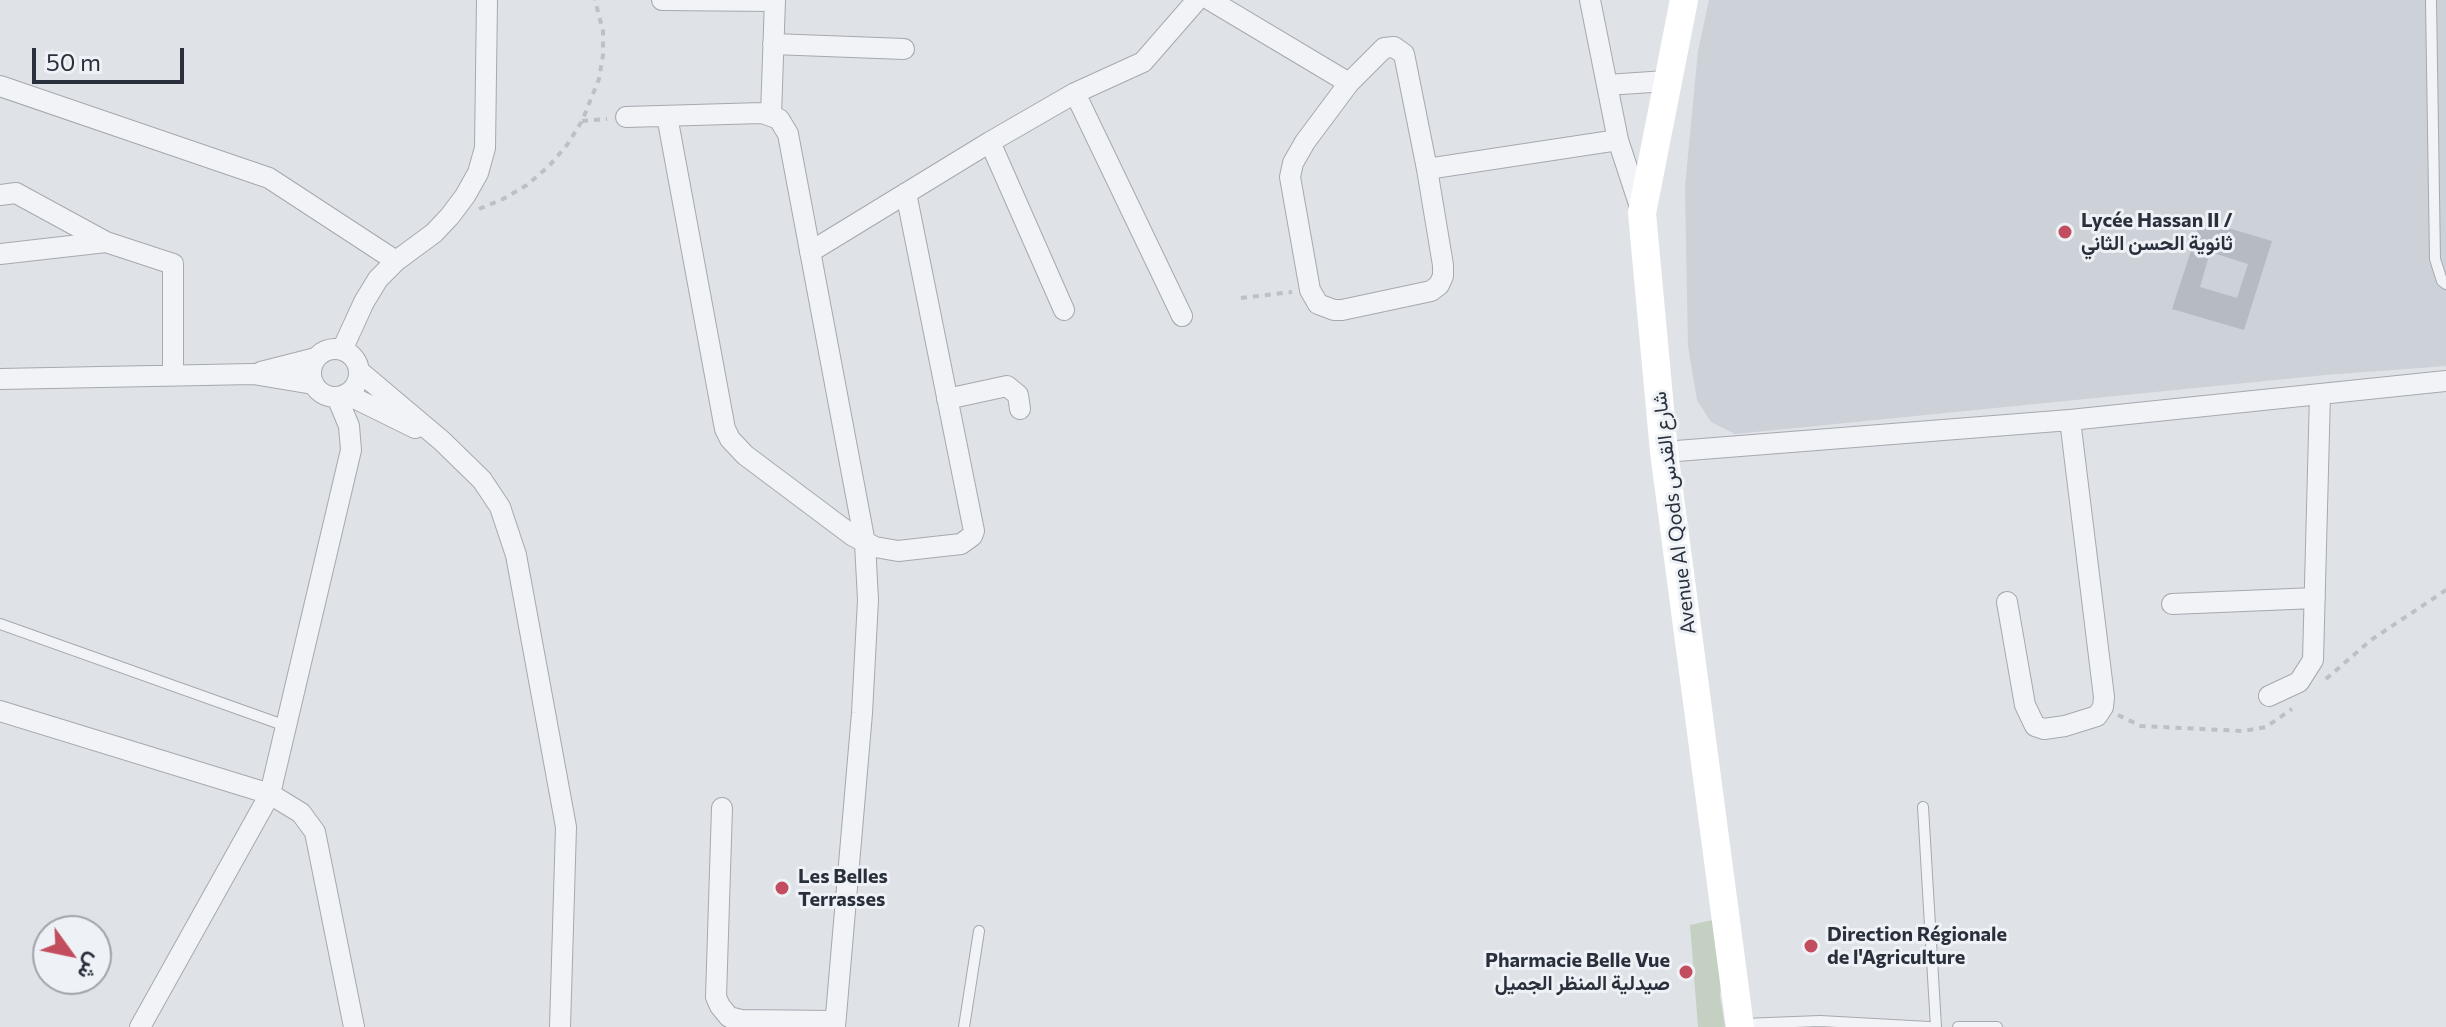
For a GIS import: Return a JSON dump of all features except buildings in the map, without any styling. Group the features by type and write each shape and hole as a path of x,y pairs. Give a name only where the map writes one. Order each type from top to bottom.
{"street":[{"path":"342,350 378,279 396,261 434,233 450,216 478,173 485,148 487,0"},
{"path":"662,0 775,0 771,115"},
{"path":"810,252 1075,93 1143,62 1197,0"},
{"path":"1210,0 1349,83"},
{"path":"1590,0 1618,140 1642,213"},
{"name":"Avenue Al Qods شارع القدس","path":"1684,0 1642,213 1664,452 1740,1026"},
{"path":"773,44 904,49"},
{"path":"1394,47 1404,54 1427,169 1443,265 1439,285 1431,291 1334,310 1318,304 1310,290 1290,177 1293,163 1349,83 1384,48 1394,47"},
{"path":"1607,85 1666,81"},
{"path":"0,86 269,178 396,261"},
{"path":"1075,93 1182,316"},
{"path":"626,117 762,113 771,115 785,126 788,134 865,543 868,600 862,713 835,1024 741,1020 729,1017 720,1006 716,997 722,808"},
{"path":"667,116 725,429 730,439 745,455 865,543 898,551 961,544 972,536 974,524 906,193"},
{"path":"1427,169 1618,140"},
{"path":"990,142 1064,310"},
{"path":"0,195 16,193 106,242 173,264 173,376"},
{"path":"0,254 106,242"},
{"path":"253,374 316,358 333,349 342,350 356,361 359,371 354,388 342,396"},
{"path":"316,358 312,366 313,384 319,392 342,396 442,441"},
{"path":"359,371 442,441 482,480 500,507 516,555 566,827 560,1027"},
{"path":"0,379 253,374 313,384"},
{"path":"1664,452 2070,420 2446,381"},
{"path":"947,399 1007,386 1018,395 1020,409"},
{"path":"2269,696 2299,682 2313,660 2320,394"},
{"path":"140,1027 270,794 351,450 342,396"},
{"path":"2007,602 2030,719 2035,726 2044,729 2083,722 2097,716 2103,707 2104,697 2070,420"},
{"path":"2172,604 2315,598"},
{"path":"0,711 270,794 301,813 315,832 354,1027"}],"lane":[{"path":"2431,0 2435,259 2442,281 2446,284"},
{"path":"0,624 286,726"},
{"path":"1923,807 1936,1027"},
{"path":"964,1027 979,931"},
{"path":"1740,1026 1820,1021 1929,1027"},
{"path":"1958,1027 1997,1027"}],"path":[{"path":"450,216 503,199 527,185 567,145 582,121 599,79 603,31 595,0"},
{"path":"582,121 626,117"},
{"path":"1241,298 1310,290"}],"shaded area":[{"name":"Lycée Hassan II / ثانوية الحسن الثاني","path":"1709,0 2446,0 2446,366 2325,375 1735,434 1711,422 1697,400 1688,346 1685,187 1698,51"}],"green space":[{"path":"1726,917 1720,996 1725,1027 1698,1027 1690,925"}],"place":[{"name":"Lycée Hassan II / ثانوية الحسن الثاني","path":"2065,232"},
{"name":"Les Belles Terrasses","path":"782,888"},
{"name":"Direction Régionale de l'Agriculture","path":"1811,946"},
{"name":"Pharmacie Belle Vue صيدلية المنظر الجميل","path":"1686,972"}]}
